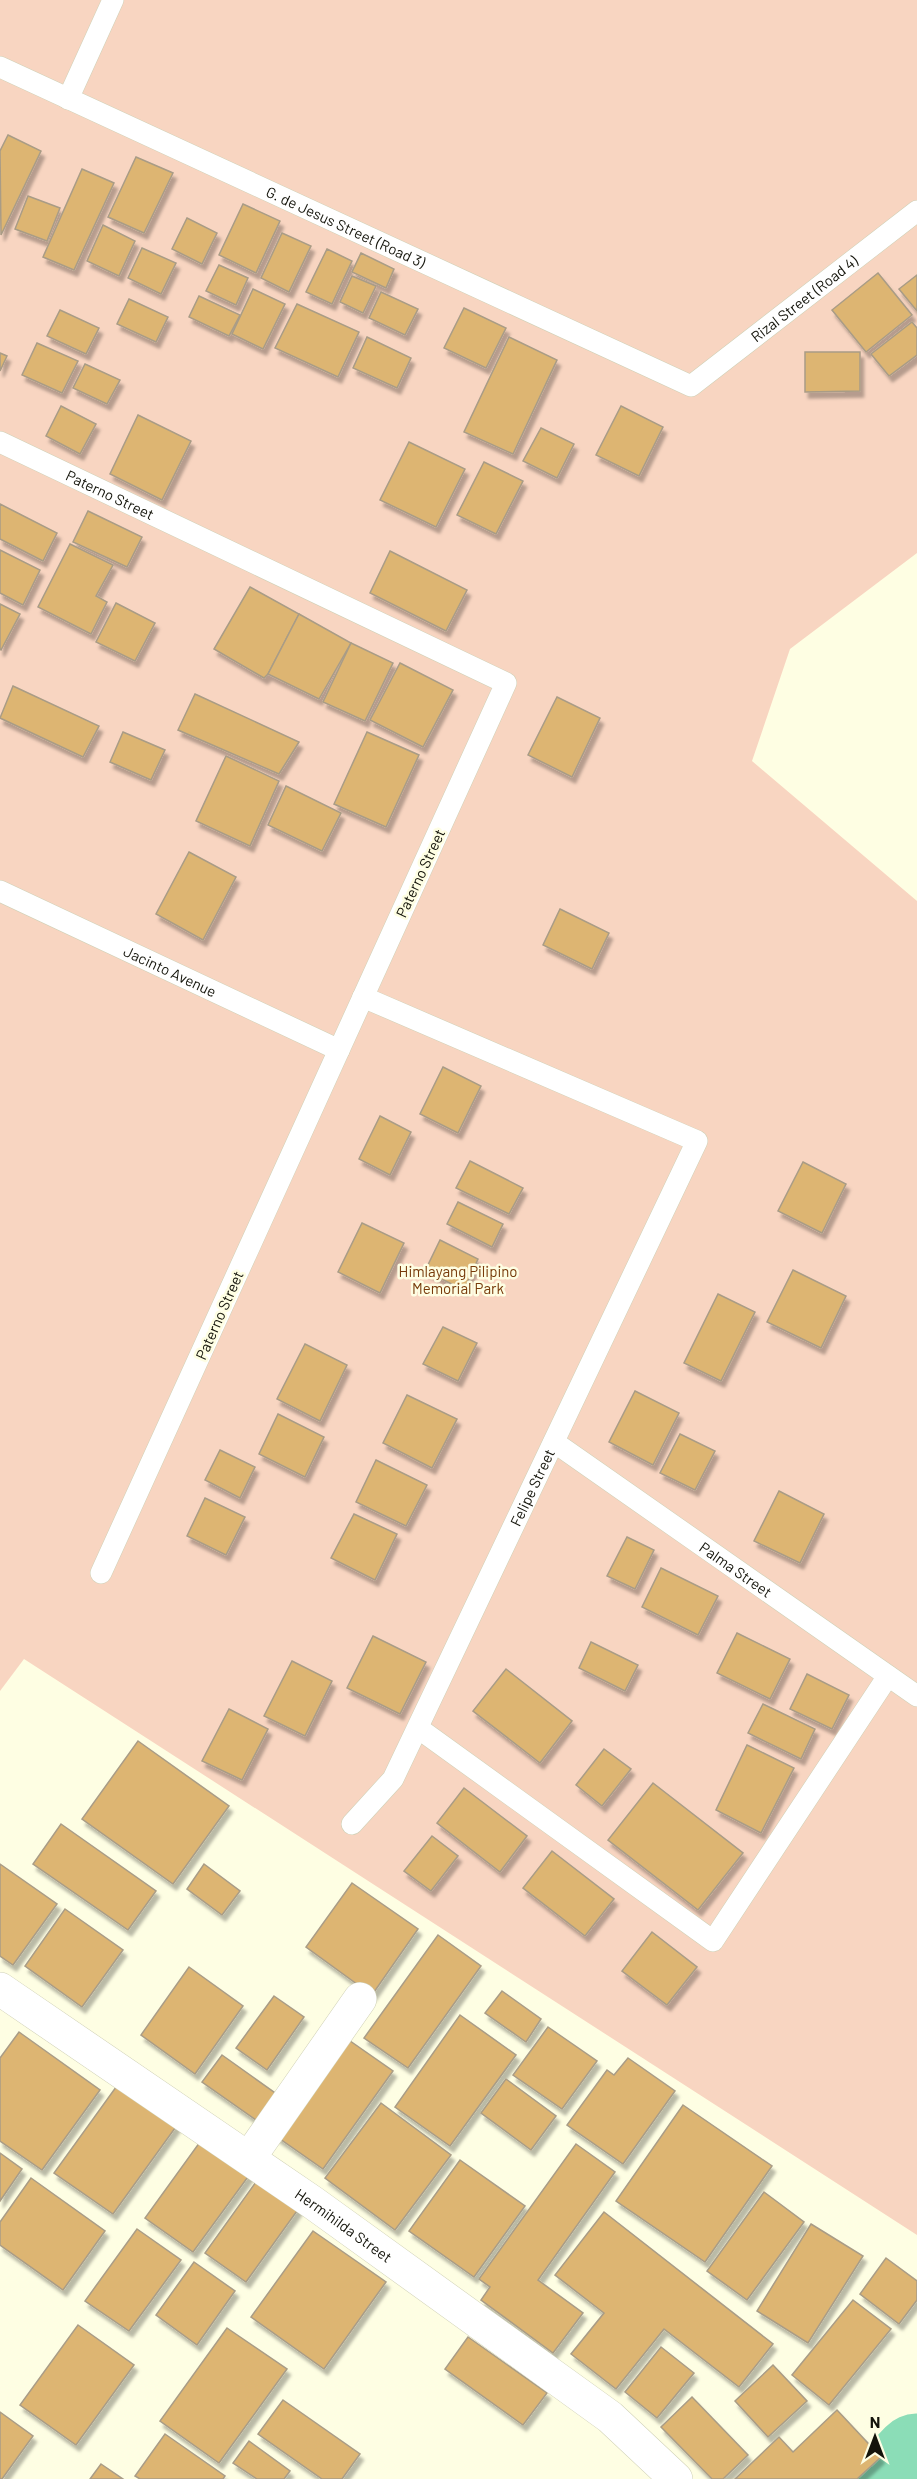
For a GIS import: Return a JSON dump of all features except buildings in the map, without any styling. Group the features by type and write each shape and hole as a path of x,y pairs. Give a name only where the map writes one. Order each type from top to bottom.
{"street":[{"name":"Hermihilda Street","path":"0,1989 249,2158 610,2417 676,2479"},
{"path":"249,2158 360,2000"}],"lane":[{"path":"68,99 113,0"},
{"name":"G. de Jesus Street (Road 3)","path":"0,67 691,386"},
{"name":"Rizal Street (Road 4)","path":"691,386 917,211"},
{"name":"Paterno Street","path":"0,442 506,683 101,1573"},
{"name":"Jacinto Avenue","path":"0,891 339,1050"},
{"name":"Felipe Street","path":"352,1824 393,1779 697,1141 363,997"},
{"name":"Palma Street","path":"554,1442 917,1696"},
{"path":"418,1728 713,1941 888,1676"}],"green space":[{"name":"Himlayang Pilipino Memorial Park","path":"0,0 917,0 917,553 790,649 752,761 917,901 917,2235 24,1659 0,1691"}],"waterway":[{"path":"896,2479 917,2457"}]}
